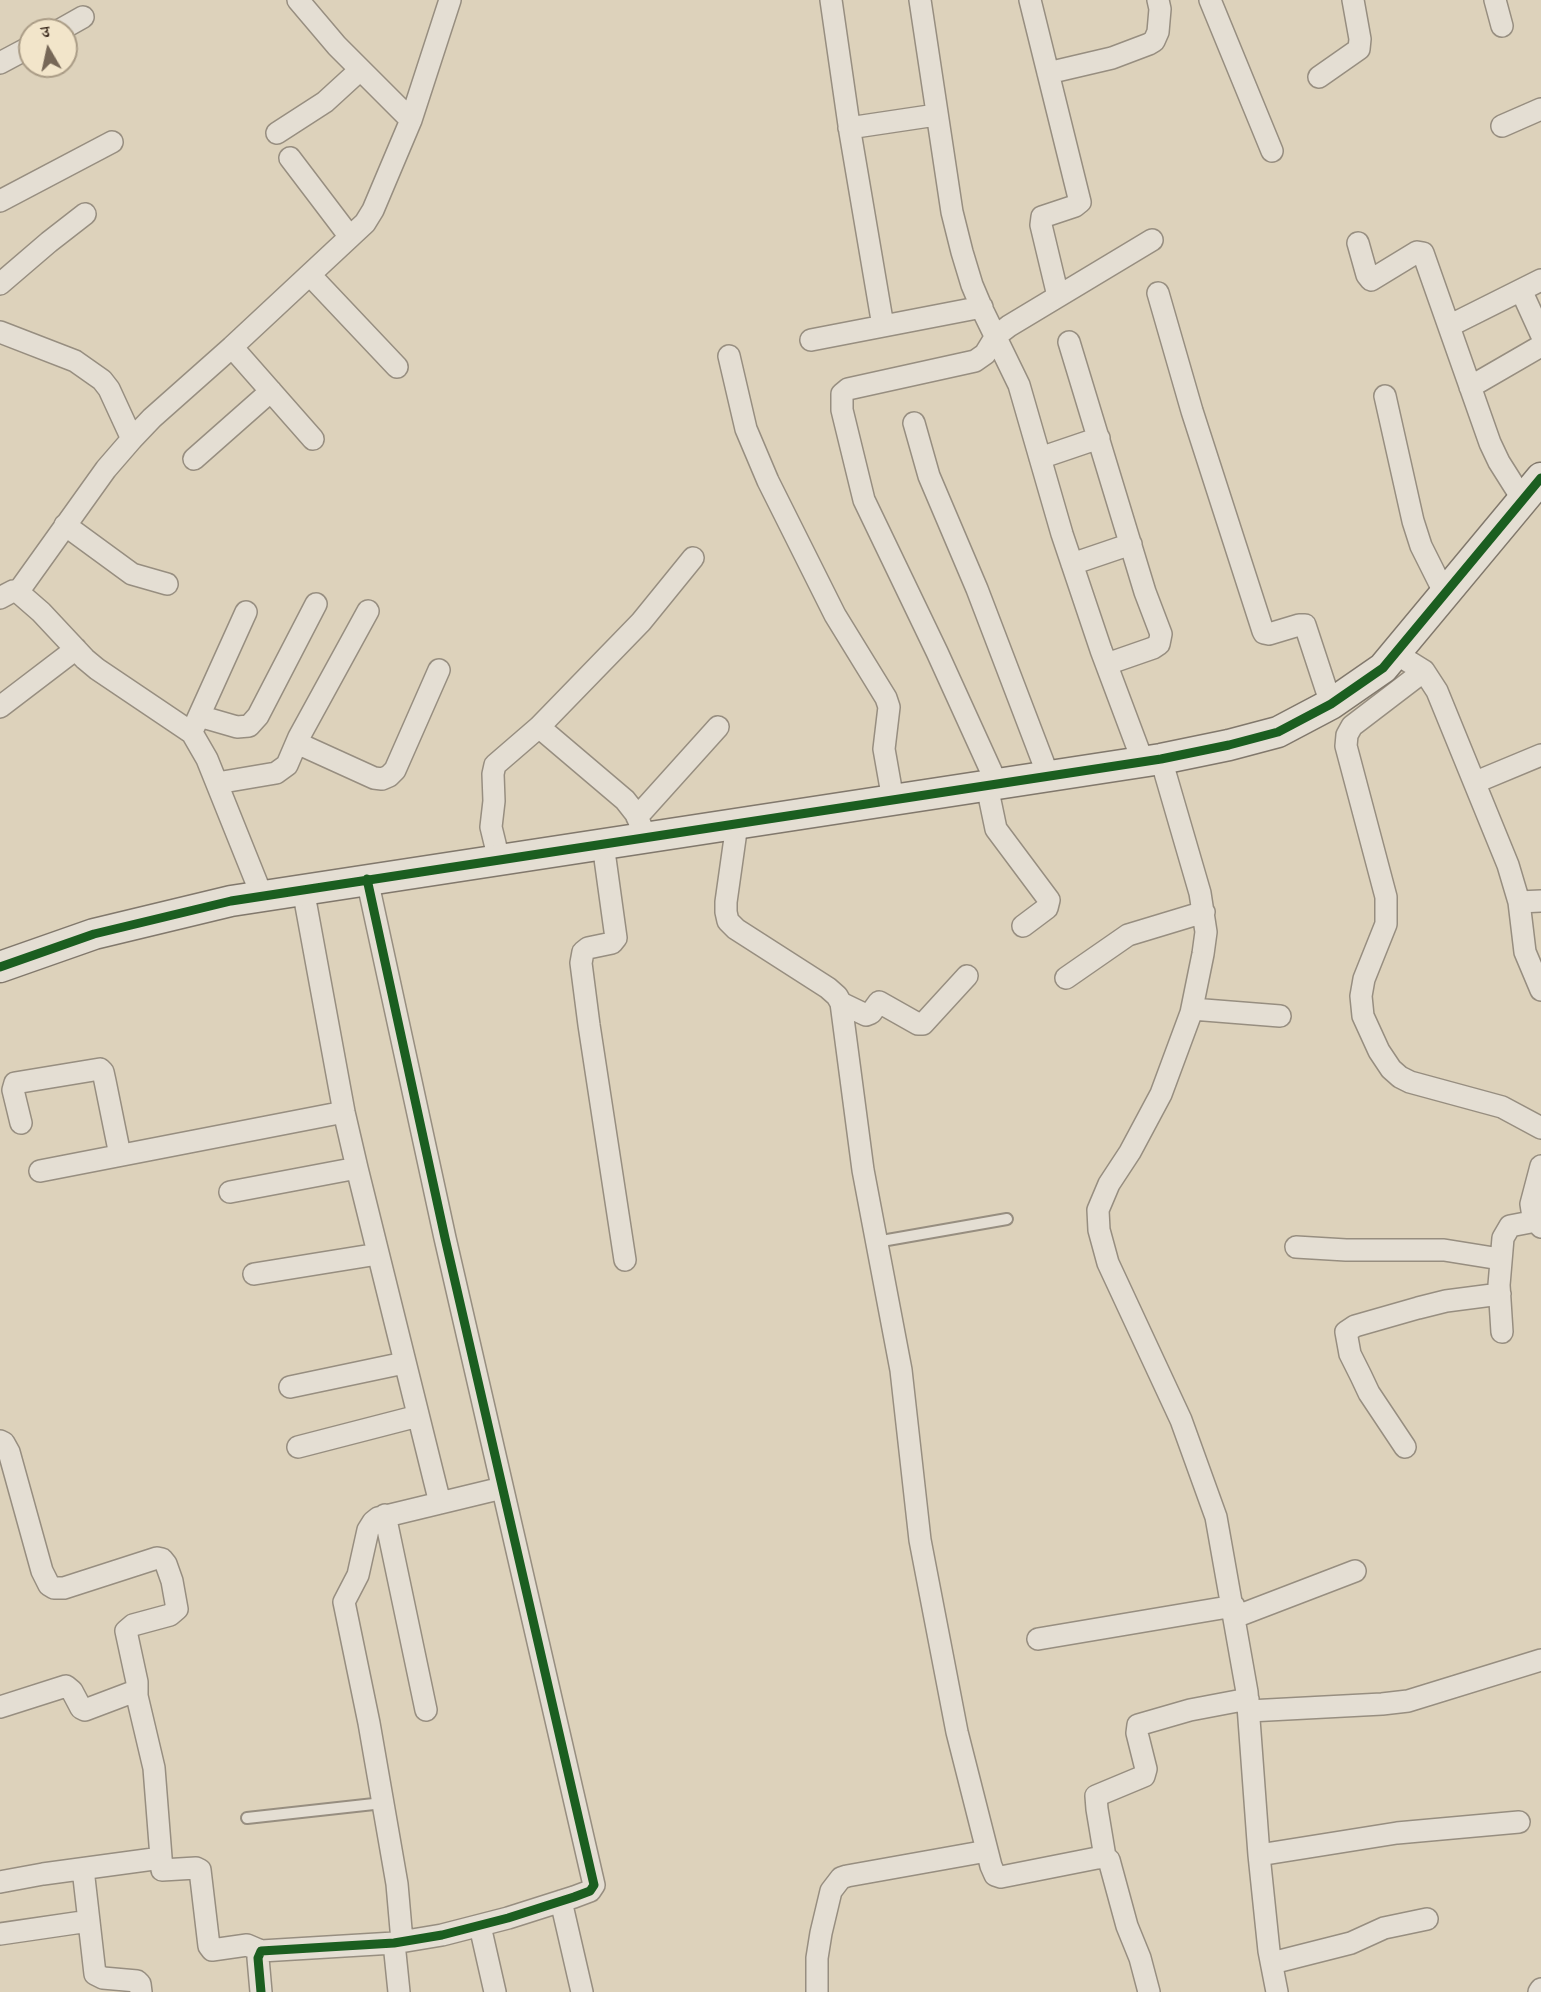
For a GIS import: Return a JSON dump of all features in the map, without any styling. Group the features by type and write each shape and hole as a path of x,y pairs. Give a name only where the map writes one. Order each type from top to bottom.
{"street":[{"path":"298,0 315,22 360,70 411,120"},
{"path":"316,604 258,716 249,726 237,727 196,725 97,669 41,612 9,595 106,469 152,418 232,347 364,223 373,210 411,120 450,0"},
{"path":"831,0 849,128 883,326"},
{"path":"920,0 952,212 972,285 1019,385 1072,564 1107,664 1158,766 1200,892 1204,912 1204,943 1192,1009 1161,1094 1130,1152 1109,1184 1098,1210 1099,1230 1108,1263 1181,1420 1216,1517 1234,1611 1248,1705 1259,1855 1277,1992"},
{"path":"1029,0 1080,202 1078,205 1042,218 1041,225 1059,296"},
{"path":"1047,73 1112,58 1154,41 1158,32 1160,9 1158,0"},
{"path":"1210,0 1272,151"},
{"path":"1319,77 1359,49 1360,39 1353,0"},
{"path":"1495,0 1502,26"},
{"path":"78,20 83,17"},
{"path":"0,63 18,53"},
{"path":"277,133 325,102 360,70"},
{"path":"1502,126 1541,109"},
{"path":"849,128 936,115"},
{"path":"0,201 112,142"},
{"path":"290,158 351,237"},
{"path":"0,284 85,214"},
{"path":"1023,926 1047,908 1049,900 996,829 991,794 937,652 864,501 840,400 842,394 848,389 975,361 1023,317 1152,240"},
{"path":"1358,243 1367,275 1371,280 1417,252 1423,253 1499,462 1532,489 1445,594 1409,662 1352,726 1347,735 1346,746 1382,876 1387,904 1386,924 1364,979 1361,996 1362,1016 1379,1051 1391,1069 1400,1077 1410,1082 1502,1107 1541,1128"},
{"path":"310,275 396,367"},
{"path":"1449,326 1541,280"},
{"path":"1521,290 1541,334"},
{"path":"1158,293 1192,411 1263,631 1269,634 1299,625 1305,626 1331,704"},
{"path":"811,340 982,307"},
{"path":"0,332 56,352 95,374 109,389 132,439"},
{"path":"1069,342 1161,640 1160,644 1153,648 1107,664"},
{"path":"1470,387 1541,345"},
{"path":"232,347 313,439"},
{"path":"729,356 744,417 768,481 835,615 886,698 889,707 884,749 893,800"},
{"path":"194,459 271,391"},
{"path":"1385,396 1413,520 1421,546 1445,594"},
{"path":"914,423 929,476 977,589 1048,775"},
{"path":"1040,458 1099,438"},
{"path":"65,525 132,574 167,584"},
{"path":"1072,564 1131,544"},
{"path":"499,860 491,827 495,801 494,769 498,762 539,727 641,622 693,558"},
{"path":"217,783 276,773 287,765 368,611"},
{"path":"246,612 196,725 207,759 262,896"},
{"path":"0,706 76,649"},
{"path":"641,827 736,835 893,800 991,794 1048,775 1158,766 1278,732 1331,704 1383,668 1409,662"},
{"path":"1409,662 1437,691 1476,782 1508,864 1519,902 1525,952 1541,990"},
{"path":"297,743 374,778 382,779 389,776 395,770 439,670"},
{"path":"539,727 625,800 641,827"},
{"path":"0,967 93,934 231,901 262,896 306,904 370,894 499,860 604,856 641,827 718,727"},
{"path":"1476,782 1541,755"},
{"path":"736,835 726,902 728,921 736,929 828,988 841,1003 863,1170 901,1370 920,1540 957,1732 995,1875 1001,1877 1105,1857"},
{"path":"604,856 616,938 612,944 588,948 583,952 581,963 625,1260"},
{"path":"0,1441 4,1443 9,1452 42,1571 49,1585 54,1588 64,1588 157,1558 162,1559 166,1564 174,1589 177,1609 170,1615 132,1625 126,1631 137,1682 137,1696 154,1768 161,1868 164,1871 196,1868 200,1870 209,1946 212,1950 247,1945 261,1951 398,1942 480,1926 590,1891 594,1884 593,1878 442,1226 370,894"},
{"path":"1519,902 1541,901"},
{"path":"306,904 344,1112 440,1503"},
{"path":"1065,978 1128,935 1204,912"},
{"path":"841,1003 866,1015 871,1013 879,1002 918,1024 923,1024 967,976"},
{"path":"1192,1009 1280,1016"},
{"path":"21,1123 12,1090 15,1083 100,1069 103,1072 120,1155"},
{"path":"40,1170 344,1112"},
{"path":"1538,1224 1533,1217 1531,1204 1541,1166"},
{"path":"230,1192 357,1168"},
{"path":"1502,1332 1500,1259 1503,1238 1510,1226 1538,1224"},
{"path":"1296,1247 1346,1250 1436,1249 1500,1259"},
{"path":"254,1274 378,1254"},
{"path":"1405,1447 1360,1376 1350,1354 1346,1332 1355,1326 1446,1301 1500,1294"},
{"path":"290,1387 404,1363"},
{"path":"298,1447 418,1416"},
{"path":"399,1992 397,1884 369,1723 344,1602 358,1575 368,1530 373,1522 385,1515 502,1488"},
{"path":"385,1515 426,1710"},
{"path":"1038,1640 1234,1611 1355,1571"},
{"path":"1149,1992 1140,1958 1124,1916 1112,1864 1105,1857 1096,1809 1096,1796 1144,1776 1146,1769 1137,1733 1138,1725 1190,1710 1248,1705 1382,1704 1408,1701 1541,1660"},
{"path":"0,1707 66,1686 72,1691 81,1708 86,1710 130,1693 137,1696"},
{"path":"1259,1855 1397,1833 1519,1822"},
{"path":"817,1992 817,1958 821,1933 831,1891 841,1878 987,1851"},
{"path":"0,1882 161,1858"},
{"path":"83,1869 95,1974 103,1978 137,1981 141,1992"},
{"path":"561,1901 582,1992"},
{"path":"1272,1963 1351,1942 1384,1928 1427,1919"},
{"path":"0,1934 89,1921"},
{"path":"480,1926 495,1992"},
{"path":"261,1951 258,1958 261,1992"}],"lane":[{"path":"876,1242 1007,1219"},
{"path":"247,1818 383,1803"}],"cycle path":[{"path":"0,967 94,934 231,901 1161,759 1278,732 1331,704 1383,668 1541,478"},
{"path":"261,1992 258,1958 261,1951 394,1943 442,1935 508,1918 574,1897 590,1891 594,1885 445,1238 367,879"}]}
